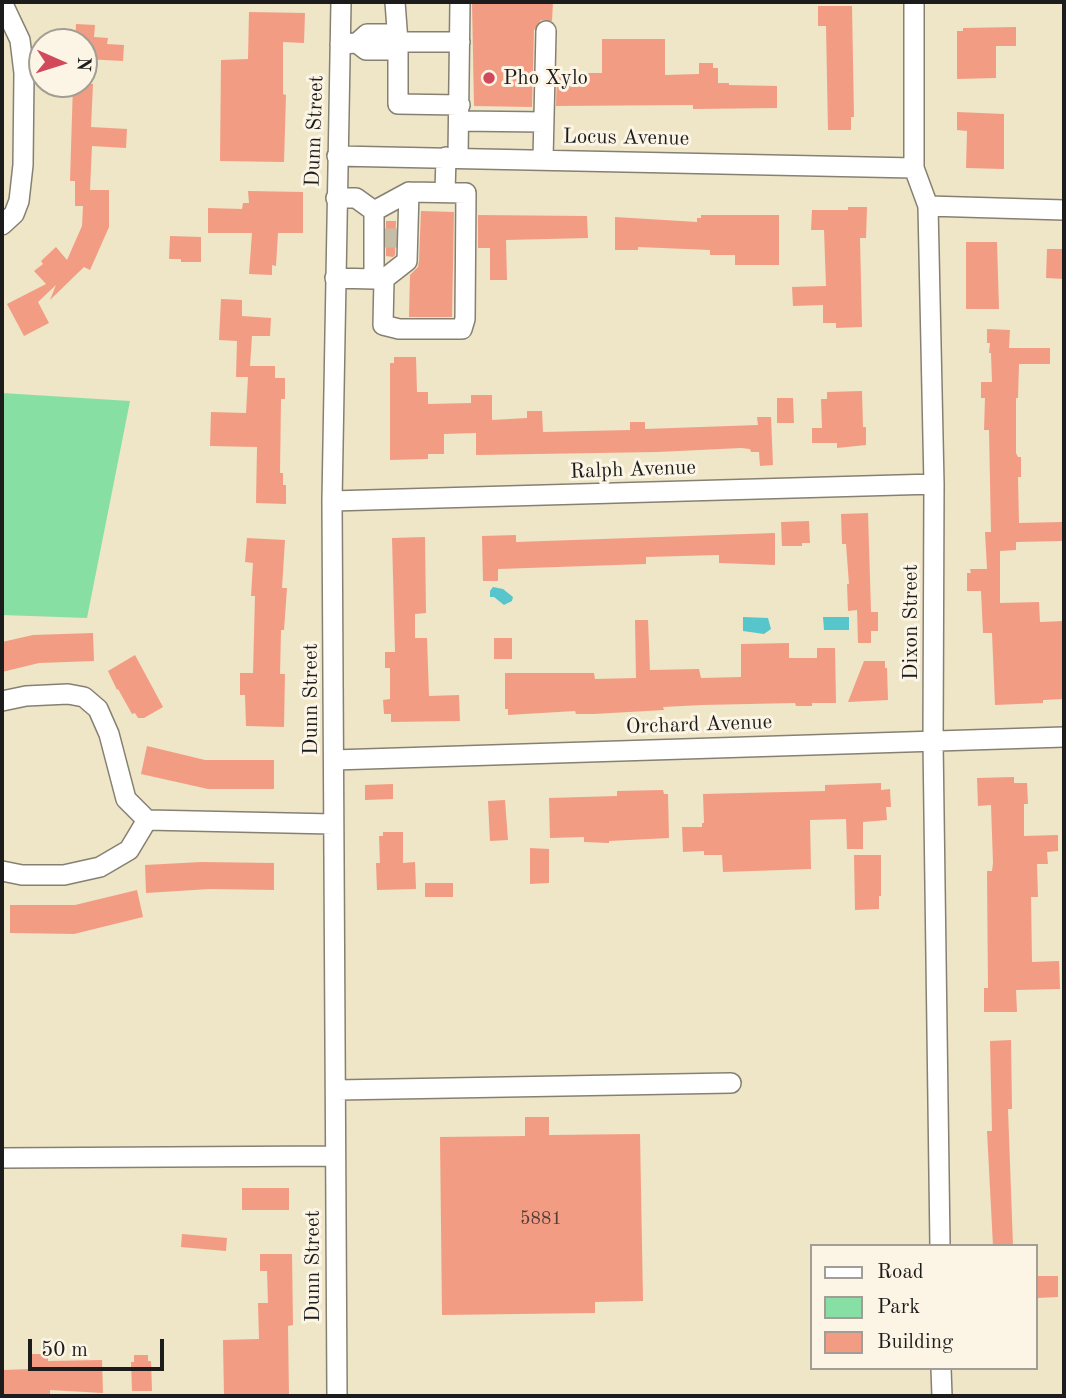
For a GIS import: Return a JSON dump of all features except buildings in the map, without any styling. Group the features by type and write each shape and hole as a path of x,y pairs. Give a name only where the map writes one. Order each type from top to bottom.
{"street":[{"path":"2,2 20,40 24,73 23,165 19,201 14,214 2,225"},
{"name":"Dunn Street","path":"337,1396 332,501 337,156 348,43 341,2"},
{"path":"395,2 398,104 544,122"},
{"path":"445,192 459,113 460,2"},
{"name":"Dixon Street","path":"914,2 914,168 928,206 934,484 933,741 940,1244"},
{"path":"543,159 546,31"},
{"path":"348,43 367,34 390,34 396,42"},
{"path":"396,42 460,42"},
{"name":"Locus Avenue","path":"337,156 914,168"},
{"path":"336,198 356,198 374,211 383,325 399,329 461,329 465,319 466,192 409,192 374,211"},
{"path":"335,278 379,279 407,261 409,192"},
{"path":"928,206 1064,210"},
{"name":"Ralph Avenue","path":"332,501 934,484"},
{"path":"2,701 26,695 68,694 85,697 98,709 109,734 126,799 147,820 333,824"},
{"name":"Orchard Avenue","path":"334,760 1064,737"},
{"path":"2,871 22,875 64,875 100,867 129,850 147,820"},
{"path":"337,1090 731,1083"},
{"path":"2,1158 335,1156"},
{"path":"941,1370 942,1396"}],"green space":[{"path":"2,393 130,401 87,618 2,615"}],"water":[{"path":"493,587 503,589 513,597 512,601 504,605 490,597"},
{"path":"743,617 768,618 771,629 764,634 743,631"},
{"path":"823,617 849,617 849,630 824,630"}],"tunnel":[{"path":"382,238 406,238"}],"place":[{"name":"Pho Xylo","path":"489,78"}]}
